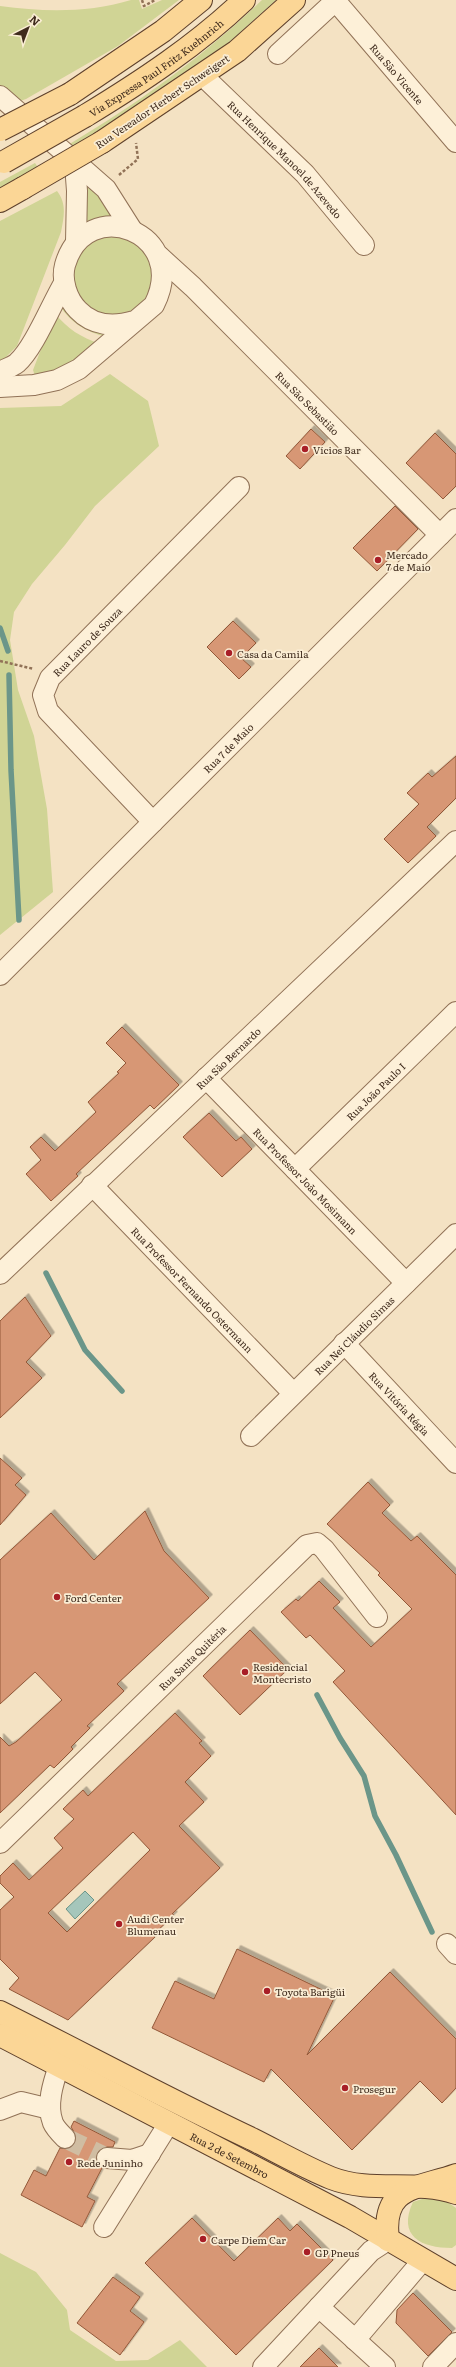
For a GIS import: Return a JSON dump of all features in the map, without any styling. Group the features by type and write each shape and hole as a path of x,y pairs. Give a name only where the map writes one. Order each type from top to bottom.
{"main road":[{"path":"0,130 70,94 152,40 201,0"},
{"name":"Via Expressa Paul Fritz Kuehnrich","path":"2,163 86,116 132,88 182,52 244,0"},
{"name":"Rua Vereador Herbert Schweigert","path":"0,201 134,123 203,76 237,51 294,0"},
{"path":"0,2012 226,2127 332,2178 366,2187 415,2186 440,2188 456,2193"},
{"name":"Rua 2 de Setembro","path":"0,2035 350,2217 388,2240 443,2268"},
{"path":"388,2240 388,2215 393,2203 401,2193 415,2186 456,2175"}],"street":[{"name":"Rua São Vicente","path":"278,54 331,5 339,5 456,142"},
{"name":"Rua Henrique Manoel de Azevedo","path":"203,76 305,174 364,245"},
{"path":"0,96 75,164 106,189 132,230"},
{"path":"75,164 77,191 76,242"},
{"path":"0,386 34,385 57,380 79,369 154,305 160,294 163,275 159,256 146,238 132,230 108,226 91,232 76,242 68,254 64,269 64,284 69,298 78,310 90,320 104,324 119,325 134,321"},
{"name":"Rua São Sebastião","path":"159,256 194,287 440,535"},
{"path":"0,372 16,364 28,351 51,304 64,284"},
{"path":"160,294 174,287 194,287"},
{"name":"Rua Lauro de Souza","path":"153,822 48,711 43,695 50,678 239,487"},
{"name":"Rua 7 de Maio","path":"0,975 456,519"},
{"name":"Rua São Bernardo","path":"0,1274 456,841"},
{"name":"Rua João Paulo I","path":"295,1169 456,1012"},
{"name":"Rua Professor João Mosimann","path":"206,1078 406,1283"},
{"name":"Rua Professor Fernando Ostermann","path":"92,1186 293,1393"},
{"name":"Rua Nei Cláudio Simas","path":"251,1436 293,1393 456,1235"},
{"name":"Rua Vitória Régia","path":"344,1343 456,1463"},
{"name":"Rua Santa Quitéria","path":"0,1843 307,1545 317,1543 324,1549 377,1617"},
{"path":"59,2066 53,2083 50,2109 53,2124 65,2138"},
{"path":"0,2110 21,2102 50,2109"},
{"path":"104,2227 169,2123"},
{"path":"107,2158 132,2160 150,2154"},
{"path":"264,2367 371,2251 388,2240"},
{"path":"356,2340 443,2268"},
{"path":"319,2307 385,2367"},
{"path":"433,2367 456,2343"}],"path":[{"path":"142,0 144,6 155,0"},
{"path":"115,178 138,159 134,123"},
{"path":"0,661 34,670 50,678"}],"green space":[{"path":"131,0 139,0 142,9 162,0 179,0 118,46 26,99 20,101 0,88 0,6 66,10 99,7"},
{"path":"262,0 276,0 217,53 71,150 68,145 145,96 217,41"},
{"path":"35,163 39,169 0,191 0,182"},
{"path":"84,180 120,218 86,222"},
{"path":"57,191 62,201 64,210 61,232 17,346 0,363 0,221"},
{"path":"105,235 121,235 142,246 153,267 153,283 142,304 121,315 105,315 91,309 84,304 79,297 73,283 73,267 79,253 84,246 91,241"},
{"path":"62,297 106,331 107,337 92,332 74,322 59,305"},
{"path":"55,313 64,324 75,332 100,344 68,369 35,376 33,370"},
{"path":"110,374 148,401 159,446 95,506 32,584 14,612 10,640 18,690 34,736 47,809 53,892 0,935 0,408 61,406"},
{"path":"425,2198 443,2199 456,2208 456,2245 452,2248 431,2246 415,2238 410,2231 408,2224 409,2214 413,2202"},
{"path":"0,2253 36,2272 67,2310 70,2330 116,2361 148,2360 180,2340 207,2367 0,2367"}],"water":[{"path":"85,1891 94,1900 75,1919 66,1909"}],"building":[{"name":"Vícios Bar","path":"311,429 325,442 300,469 286,456"},
{"path":"435,433 456,454 456,486 443,499 406,463"},
{"path":"395,506 418,529 377,571 353,548"},
{"name":"Casa da Camila","path":"233,621 256,643 241,658 251,667 239,679 207,647"},
{"path":"456,756 456,798 427,827 436,836 408,863 384,839 419,804 407,793 428,773 432,777"},
{"path":"122,1027 179,1085 154,1109 150,1105 76,1174 78,1176 51,1201 26,1174 41,1160 30,1147 41,1137 55,1151 96,1112 88,1102 119,1073 117,1072 126,1063 106,1043"},
{"path":"209,1113 236,1141 241,1137 252,1149 222,1177 183,1137"},
{"path":"25,1297 51,1336 26,1362 42,1378 0,1418 0,1321"},
{"path":"0,1458 22,1478 15,1485 26,1495 0,1525"},
{"path":"368,1482 390,1505 382,1513 411,1541 417,1536 456,1575 456,1815 333,1682 345,1671 310,1635 306,1638 281,1612 296,1599 298,1601 319,1581 340,1602 333,1608 371,1647 412,1609 378,1575 380,1573 327,1524"},
{"path":"145,1511 164,1551 209,1598 117,1684 124,1691 87,1726 90,1728 71,1747 73,1749 54,1768 50,1765 0,1813 0,1737 9,1746 16,1742 62,1700 35,1672 0,1704 0,1560 51,1513 94,1560"},
{"name":"Residencial Montecristo","path":"250,1630 288,1669 240,1715 203,1676"},
{"path":"175,1713 202,1741 199,1743 211,1756 185,1782 204,1802 179,1826 220,1868 172,1914 174,1915 153,1935 155,1937 68,2020 9,1989 19,1978 0,1959 0,1910 14,1897 0,1883 0,1876 13,1863 29,1880 63,1848 54,1838 74,1819 63,1809 83,1790 88,1796","holes":["133,1832 150,1850 67,1932 48,1913"]},
{"path":"237,1949 335,1996 307,2055 390,1972 456,2039 456,2088 442,2103 420,2081 352,2150 271,2069 264,2082 152,2028 175,1981 214,1999"},
{"path":"74,2121 115,2142 113,2147 102,2147 97,2152 96,2163 102,2168 87,2197 95,2201 82,2227 21,2195 34,2170 46,2176 60,2148 68,2149 73,2146 76,2135 71,2127"},
{"path":"192,2218 234,2261 278,2218 290,2231 297,2224 333,2260 236,2355 145,2263"},
{"path":"113,2277 140,2297 130,2311 144,2322 120,2355 77,2323"},
{"path":"413,2293 452,2332 428,2356 396,2323 397,2310"},
{"path":"319,2348 338,2367 300,2367"}],"waterway":[{"path":"0,628 8,651"},
{"path":"9,675 11,770 19,920"},
{"path":"46,1273 85,1350 122,1391"},
{"path":"317,1695 340,1738 364,1776 375,1816 396,1855 432,1932"}],"tunnel":[{"path":"65,2138 107,2158"}],"place":[{"name":"Vícios Bar","path":"305,449"},
{"name":"Mercado 7 de Maio","path":"378,560"},
{"name":"Casa da Camila","path":"229,653"},
{"name":"Ford Center","path":"57,1597"},
{"name":"Residencial Montecristo","path":"245,1672"},
{"name":"Audi Center Blumenau","path":"119,1924"},
{"name":"Toyota Barigüi","path":"267,1991"},
{"name":"Prosegur","path":"345,2088"},
{"name":"Rede Juninho","path":"69,2162"},
{"name":"Carpe Diem Car","path":"203,2239"},
{"name":"GP Pneus","path":"307,2252"}]}
